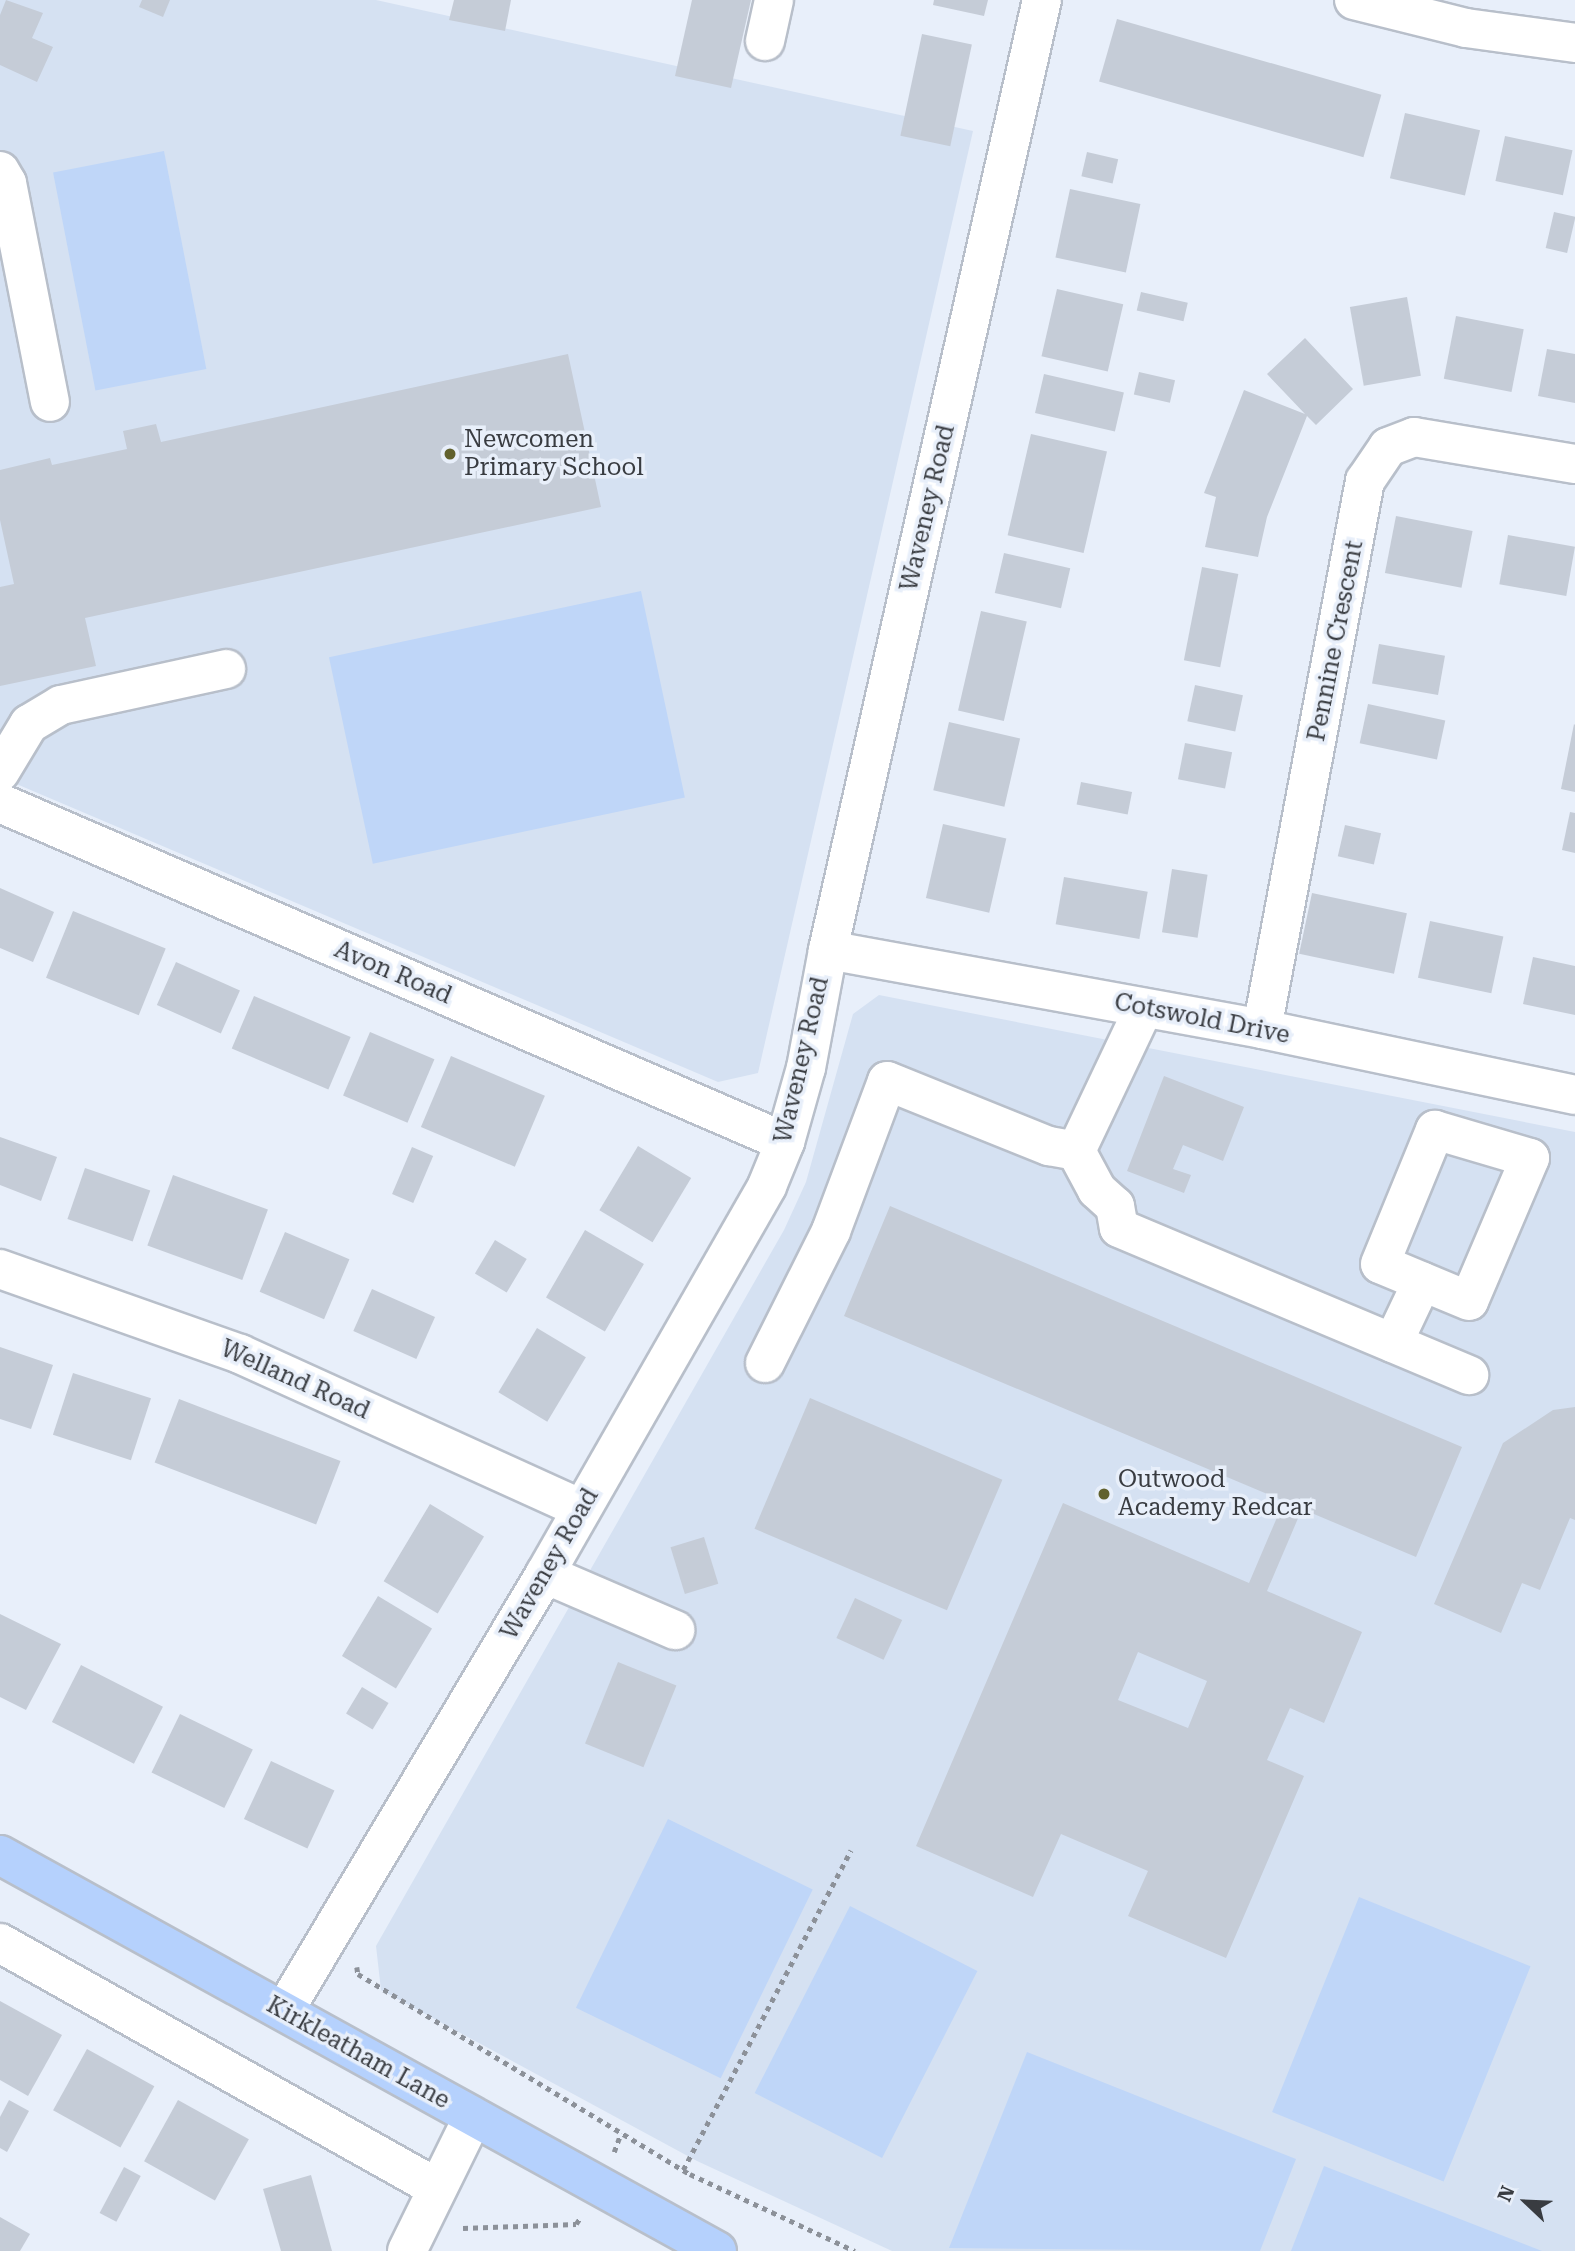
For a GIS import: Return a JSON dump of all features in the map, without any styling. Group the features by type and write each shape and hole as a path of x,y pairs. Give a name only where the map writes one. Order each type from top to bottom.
{"main road":[{"name":"Kirkleatham Lane","path":"0,1855 717,2251"}],"street":[{"path":"765,41 774,0"},
{"name":"Waveney Road","path":"284,2011 545,1574 767,1186 785,1142 806,1068 828,950 1042,0"},
{"path":"1354,0 1469,14 1575,43"},
{"path":"0,171 7,183 50,402"},
{"name":"Pennine Crescent","path":"1262,1030 1365,481 1388,447 1414,436 1575,464"},
{"path":"0,772 29,723 61,705 226,669"},
{"name":"Avon Road","path":"0,803 785,1142"},
{"name":"Cotswold Drive","path":"828,950 1262,1030 1575,1095"},
{"path":"1076,1151 1144,1008"},
{"path":"765,1363 831,1231 887,1081 1048,1146 1076,1151"},
{"path":"1435,1130 1530,1158 1469,1301 1422,1282 1380,1264 1435,1130"},
{"path":"1076,1151 1097,1190 1115,1206 1119,1228 1469,1375"},
{"name":"Welland Road","path":"0,1269 240,1354 582,1509"},
{"path":"1393,1343 1422,1282"},
{"path":"545,1574 675,1630"},
{"path":"0,1943 437,2188"},
{"path":"412,2240 473,2118"}],"path":[{"path":"683,2170 851,1850"},
{"path":"346,1907 358,1932 354,1954 358,1974 683,2170 855,2251"},
{"path":"412,2240 576,2224 601,2187 621,2133"}],"shaded area":[{"name":"Newcomen Primary School","path":"0,0 376,0 973,131 758,1073 718,1082 0,777"},
{"path":"164,151 206,369 95,390 53,173"},
{"path":"641,591 685,797 373,864 329,657"},
{"name":"Outwood Academy Redcar","path":"879,995 1575,1132 1575,2251 892,2251 697,2161 381,1990 376,1946 784,1230 806,1182 853,1014"},
{"path":"668,1819 813,1890 721,2078 576,2008"},
{"path":"1359,1897 1531,1966 1444,2181 1272,2112"},
{"path":"850,1906 977,1971 882,2158 755,2093"},
{"path":"1027,2052 1296,2159 1260,2251 949,2248"},
{"path":"1324,2166 1542,2251 1291,2251"}],"building":[{"path":"6,0 43,13 32,38 53,47 37,82 0,65 0,15"},
{"path":"142,0 170,0 163,17 139,7"},
{"path":"454,0 511,0 505,31 449,20"},
{"path":"692,0 751,0 731,88 675,76"},
{"path":"934,0 988,0 984,16 933,5"},
{"path":"1117,19 1381,95 1363,157 1099,81"},
{"path":"922,34 972,45 950,146 900,136"},
{"path":"1405,113 1480,130 1465,196 1390,178"},
{"path":"1505,136 1572,150 1563,195 1495,181"},
{"path":"1087,152 1118,159 1113,184 1081,176"},
{"path":"1070,189 1140,204 1126,272 1055,257"},
{"path":"1554,212 1575,217 1567,253 1546,248"},
{"path":"1057,289 1123,304 1108,372 1041,356"},
{"path":"1141,292 1188,303 1183,321 1137,311"},
{"path":"1407,297 1421,376 1364,386 1350,307"},
{"path":"1456,316 1524,329 1512,392 1444,379"},
{"path":"1305,338 1353,389 1316,425 1307,416 1267,517 1258,557 1205,547 1216,497 1204,493 1244,390 1305,414 1267,374"},
{"path":"1547,349 1575,354 1575,403 1538,396"},
{"path":"568,354 601,507 85,618 96,666 0,686 0,587 14,584 0,520 0,470 50,458 52,465 127,449 123,431 156,424 161,442"},
{"path":"1139,372 1175,380 1170,403 1134,394"},
{"path":"1044,374 1124,392 1115,431 1035,413"},
{"path":"1031,434 1107,452 1084,553 1008,535"},
{"path":"1396,516 1473,531 1461,588 1385,573"},
{"path":"1508,535 1575,547 1566,596 1499,584"},
{"path":"1004,553 1070,568 1061,608 995,593"},
{"path":"1202,567 1238,574 1220,667 1184,660"},
{"path":"981,611 1027,622 1004,721 958,710"},
{"path":"1379,644 1445,656 1438,695 1372,683"},
{"path":"1195,685 1243,695 1235,731 1187,721"},
{"path":"1368,704 1445,720 1437,760 1360,743"},
{"path":"949,722 1020,738 1004,807 933,790"},
{"path":"1575,725 1575,792 1561,789"},
{"path":"1185,743 1232,752 1225,788 1178,779"},
{"path":"1081,782 1132,792 1128,814 1077,805"},
{"path":"1570,812 1575,813 1575,853 1562,850"},
{"path":"943,824 1006,839 989,913 926,898"},
{"path":"1345,825 1381,833 1374,865 1338,856"},
{"path":"1172,869 1208,875 1198,938 1162,932"},
{"path":"1064,877 1148,892 1139,939 1056,924"},
{"path":"0,888 54,912 33,962 0,948"},
{"path":"1312,893 1407,913 1394,974 1299,954"},
{"path":"73,911 166,948 139,1015 46,978"},
{"path":"1430,921 1503,937 1491,993 1418,978"},
{"path":"1533,957 1575,966 1575,1015 1523,1004"},
{"path":"176,962 240,990 221,1033 157,1005"},
{"path":"254,996 351,1037 328,1089 232,1048"},
{"path":"370,1032 434,1059 407,1123 343,1096"},
{"path":"451,1056 545,1096 515,1167 421,1127"},
{"path":"1164,1076 1244,1107 1223,1161 1183,1145 1173,1169 1191,1175 1184,1193 1127,1171"},
{"path":"0,1137 57,1157 41,1201 0,1185"},
{"path":"638,1146 691,1178 653,1242 599,1210"},
{"path":"412,1147 433,1156 413,1203 392,1194"},
{"path":"85,1168 150,1190 133,1242 67,1219"},
{"path":"173,1175 268,1210 242,1280 147,1245"},
{"path":"890,1206 1462,1447 1416,1557 1302,1509 1267,1591 1362,1632 1324,1723 1290,1708 1267,1760 1304,1776 1226,1958 1128,1916 1148,1871 1061,1834 1033,1897 916,1846 1063,1503 1249,1583 1284,1501 844,1316","holes":["1138,1652 1207,1681 1188,1728 1118,1700"]},
{"path":"585,1230 644,1264 605,1332 546,1298"},
{"path":"285,1232 349,1259 324,1319 260,1292"},
{"path":"495,1240 527,1259 507,1292 475,1273"},
{"path":"372,1289 435,1317 416,1359 353,1331"},
{"path":"537,1328 586,1357 547,1422 498,1392"},
{"path":"0,1347 53,1365 31,1429 0,1419"},
{"path":"73,1373 151,1398 131,1460 53,1435"},
{"path":"810,1398 1002,1480 947,1610 755,1529"},
{"path":"179,1399 341,1461 316,1524 155,1462"},
{"path":"1575,1407 1575,1520 1570,1518 1540,1590 1522,1583 1501,1633 1434,1604 1503,1443 1553,1410"},
{"path":"430,1504 484,1536 438,1614 384,1581"},
{"path":"704,1537 718,1584 685,1594 671,1547"},
{"path":"378,1596 432,1628 396,1688 342,1656"},
{"path":"855,1598 902,1620 884,1660 836,1638"},
{"path":"0,1614 61,1644 26,1710 0,1697"},
{"path":"618,1662 676,1686 643,1767 585,1744"},
{"path":"81,1665 163,1707 134,1764 52,1722"},
{"path":"362,1687 389,1703 373,1730 346,1714"},
{"path":"180,1714 253,1750 224,1808 152,1772"},
{"path":"271,1761 334,1791 307,1849 244,1819"},
{"path":"0,2001 62,2035 28,2096 0,2080"},
{"path":"87,2049 154,2086 120,2148 53,2110"},
{"path":"9,2100 29,2111 7,2152 0,2148 0,2117"},
{"path":"178,2100 249,2139 215,2200 144,2161"},
{"path":"124,2167 141,2176 116,2222 100,2213"},
{"path":"311,2175 332,2251 281,2251 263,2189"},
{"path":"0,2217 30,2234 20,2251 0,2251"}],"place":[{"name":"Newcomen Primary School","path":"450,454"},
{"name":"Outwood Academy Redcar","path":"1104,1494"}]}
